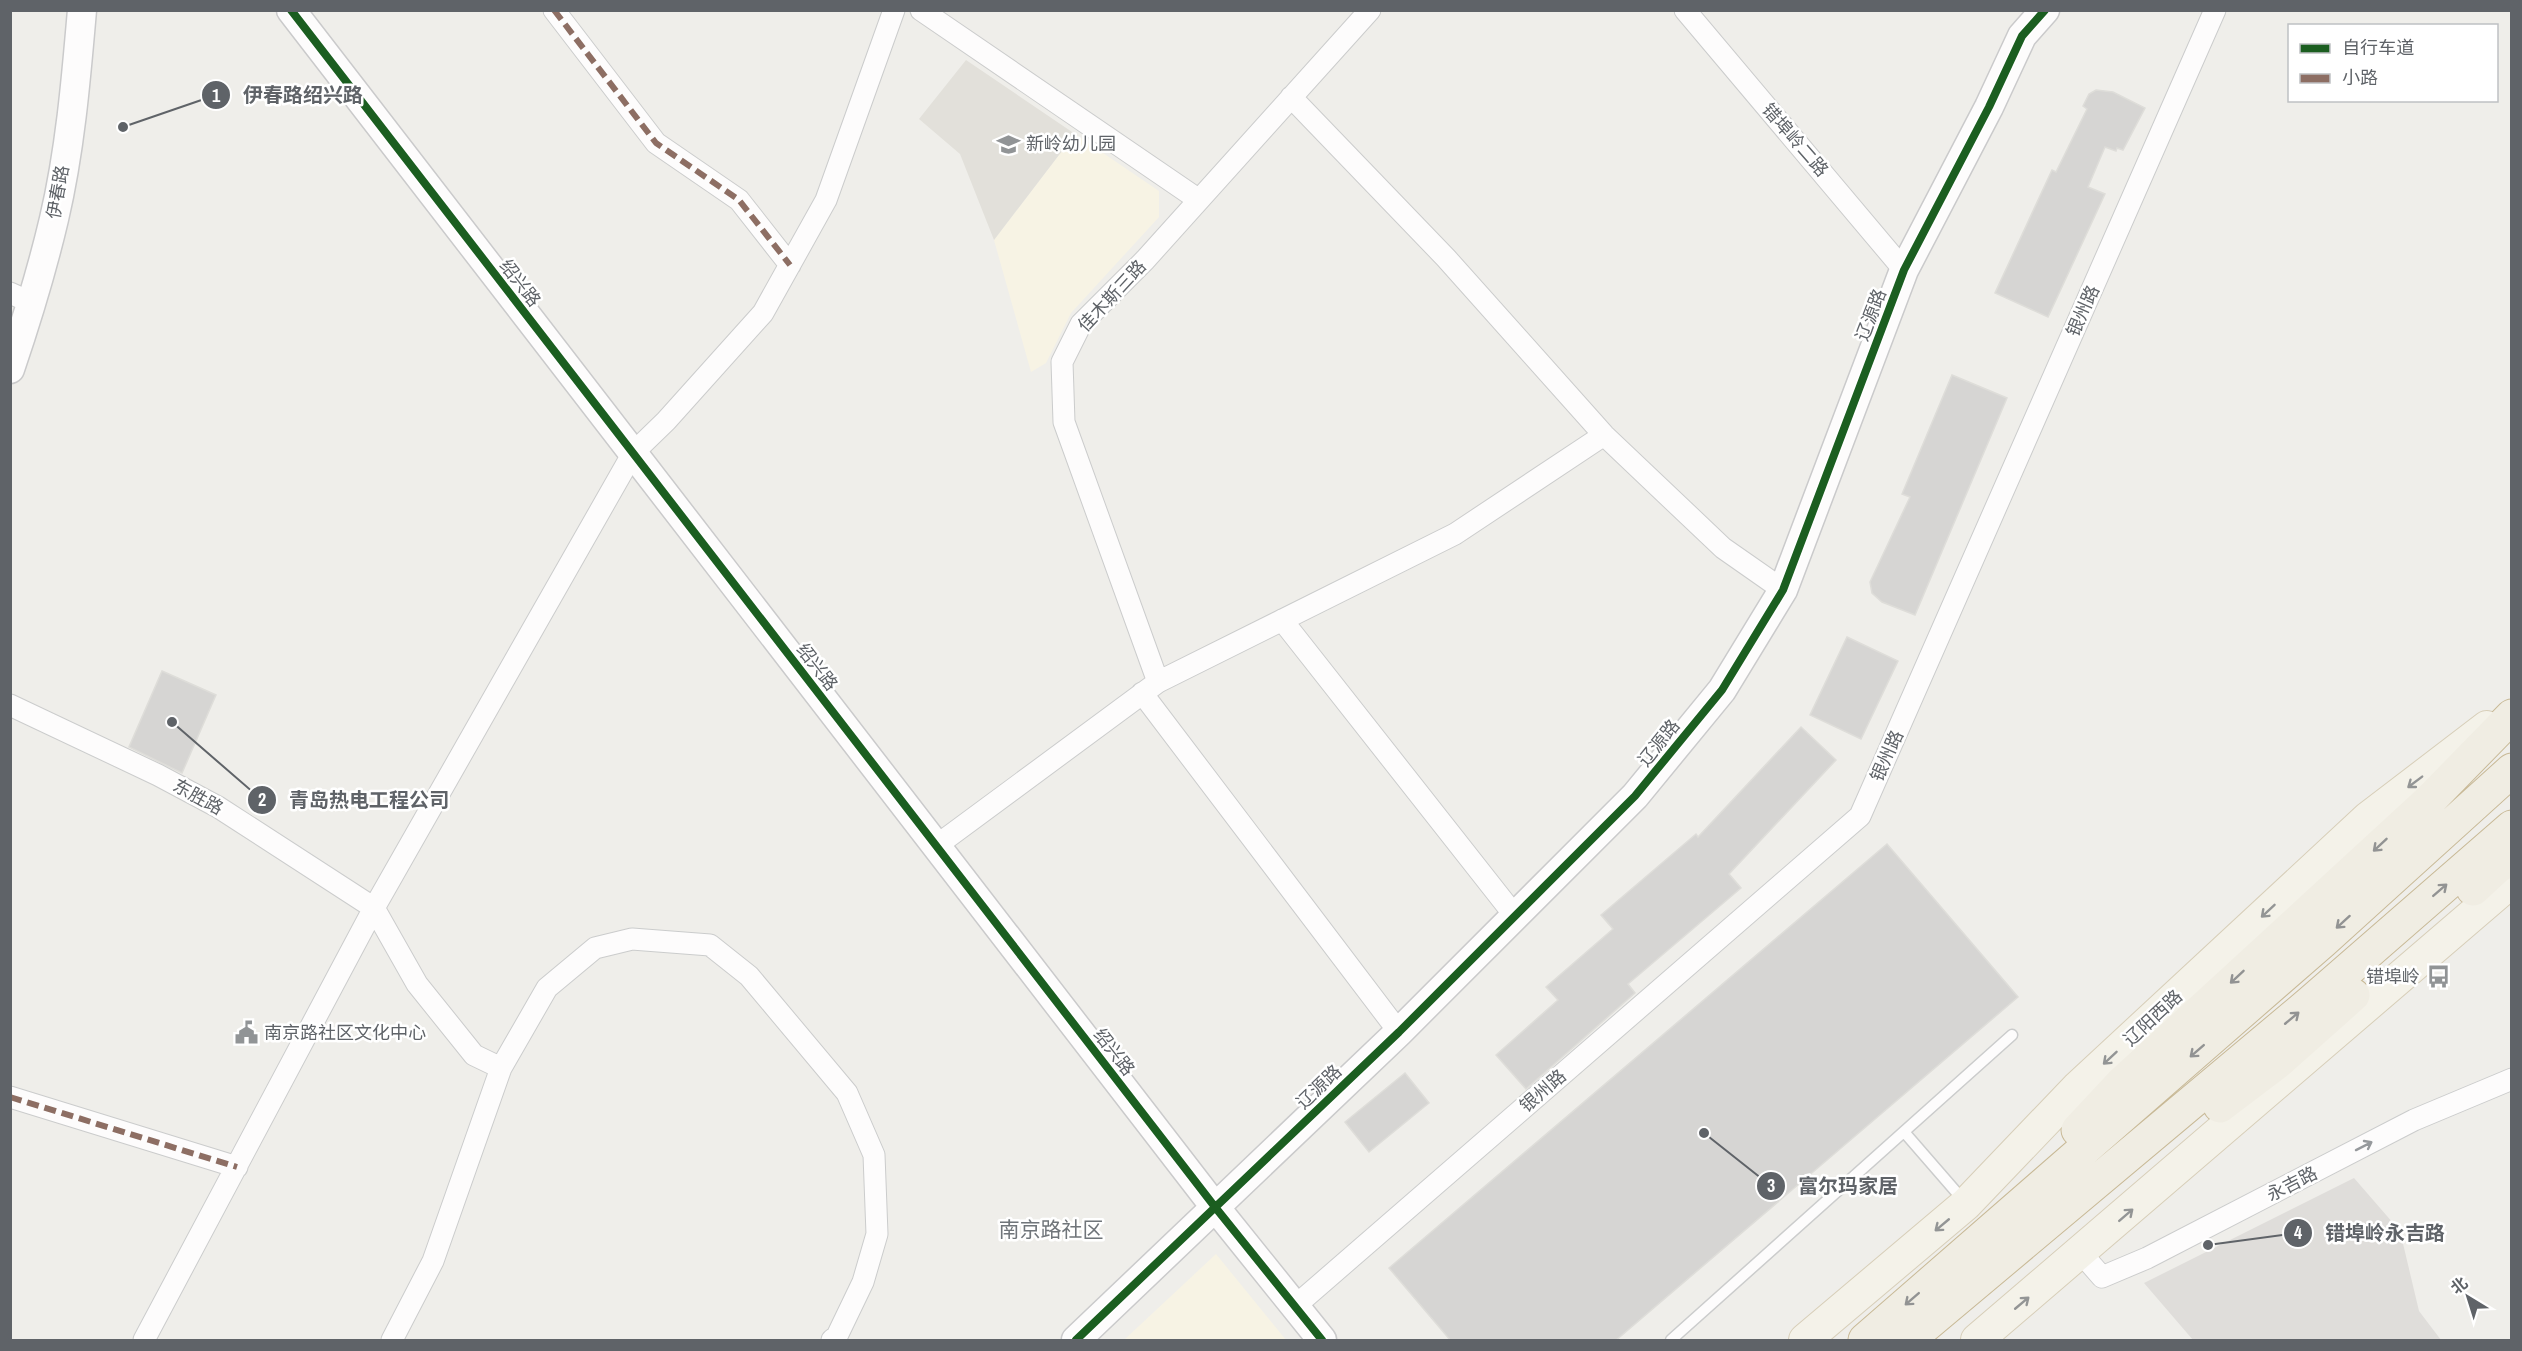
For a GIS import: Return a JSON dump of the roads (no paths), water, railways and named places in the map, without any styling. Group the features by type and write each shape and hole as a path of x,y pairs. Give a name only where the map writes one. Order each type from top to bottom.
{"highway":[{"path":"1908,1341 1982,1258 2121,1084 2429,801 2511,716"},
{"path":"1982,1258 2314,948 2511,770"},
{"path":"2055,1218 2311,1002 2511,827"},
{"path":"1865,1341 1982,1258 2055,1218 2164,1149 2279,1061 2498,866 2511,859"}],"main road":[{"name":"辽阳西路","path":"1805,1341 1966,1204 2077,1088 2368,818 2511,709"},
{"path":"1977,1341 2511,881"}],"street":[{"name":"伊春路","path":"10,369 21,298 55,217 73,105 82,10"},
{"name":"绍兴路","path":"291,10 1215,1207 1322,1341"},
{"path":"554,10 656,143 739,200 790,265"},
{"path":"144,1341 374,908 633,453 666,421 763,314 826,200 894,10"},
{"path":"921,10 1199,200"},
{"name":"佳木斯三路","path":"1370,10 1145,260 1081,324 1062,362 1064,422 1150,688 1399,1032"},
{"name":"错埠岭二路","path":"1684,10 1904,270"},
{"name":"辽源路","path":"1076,1341 1399,1032 1635,796 1722,690 1783,590 1904,270 1989,107 2022,36 2045,10"},
{"name":"银州路","path":"1294,1307 1860,816 2215,10"},
{"path":"1291,97 1446,258 1604,435 1723,548 1783,590"},
{"path":"936,846 1150,688 1455,534 1604,435"},
{"path":"1282,620 1515,916"},
{"name":"东胜路","path":"10,705 158,775 218,807 374,908"},
{"path":"374,908 417,984 474,1055 501,1068"},
{"path":"392,1341 433,1261 501,1068 547,988 595,948 632,939 710,945 749,976 847,1093 874,1155 877,1234 863,1282 837,1336 831,1341"},
{"name":"永吉路","path":"2081,1253 2102,1277 2147,1258 2415,1120 2511,1079"},
{"path":"10,1097 237,1167"}],"lane":[{"path":"1671,1341 2012,1035"},
{"path":"1905,1133 1966,1204"}],"place":[{"name":"伊春路绍兴路","path":"123,127"},
{"name":"新岭幼儿园","path":"1008,144"},
{"name":"青岛热电工程公司","path":"172,722"},
{"name":"错埠岭","path":"2438,977"},
{"name":"南京路社区文化中心","path":"246,1033"},
{"name":"富尔玛家居","path":"1704,1133"},
{"name":"错埠岭永吉路","path":"2208,1245"}],"district":[{"name":"南京路社区","path":"1051,1230"}]}
